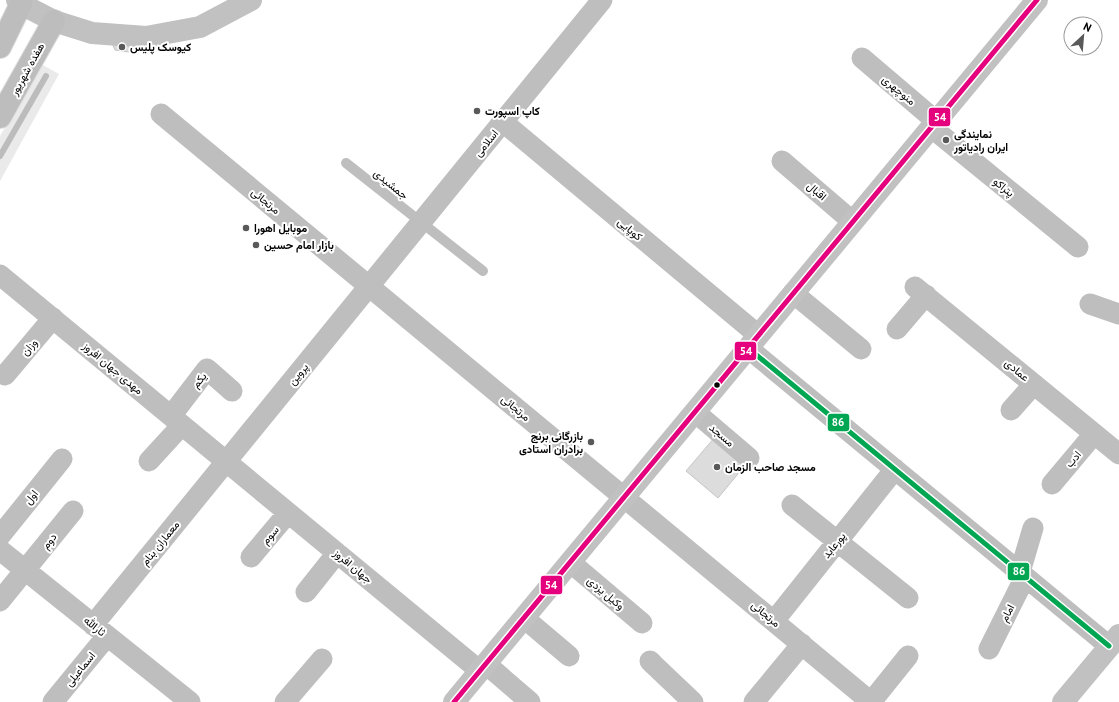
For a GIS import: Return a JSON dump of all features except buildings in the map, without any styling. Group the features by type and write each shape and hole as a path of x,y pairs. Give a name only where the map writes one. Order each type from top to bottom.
{"main road":[{"path":"0,47 19,2 54,21 92,34 146,37 200,27 251,0"},
{"path":"454,702 1036,0"},
{"name":"هفده شهریور","path":"0,117 54,21"},
{"path":"1063,702 1114,640"}],"street":[{"name":"اسلامی","path":"369,286 602,0"},
{"name":"منوچهری","path":"862,58 933,124"},
{"name":"مرتجائی","path":"161,114 871,702"},
{"name":"کوپایی","path":"502,122 753,341 895,469 1023,575 1114,640"},
{"name":"پتراکو","path":"933,124 1078,247"},
{"name":"اقبال","path":"782,161 853,222"},
{"name":"مهدی جهان افروز","path":"0,274 226,462"},
{"name":"پروین","path":"226,462 369,286"},
{"name":"عمادی","path":"897,329 921,291 1119,454"},
{"path":"793,293 861,349"},
{"path":"1090,304 1119,314"},
{"name":"وزان","path":"5,375 53,318"},
{"name":"یکم","path":"176,420 207,369 232,391"},
{"path":"1011,410 1034,384"},
{"name":"مسجد","path":"694,412 749,458"},
{"path":"149,461 176,420"},
{"name":"ادب","path":"1052,484 1094,434"},
{"name":"اول","path":"0,536 62,459"},
{"name":"جهان افروز","path":"226,462 337,553 530,702"},
{"name":"معماران بنام","path":"100,630 226,462"},
{"name":"پورعابد","path":"774,621 895,469"},
{"path":"792,505 908,598"},
{"name":"دوم","path":"0,601 73,511"},
{"name":"سوم","path":"251,557 288,513"},
{"name":"امام","path":"989,649 1023,575 1033,528"},
{"name":"ثارالله","path":"0,550 190,702"},
{"path":"306,592 337,553"},
{"name":"وکیل یزدی","path":"570,562 642,623"},
{"path":"524,618 569,656"},
{"name":"اسماعیلی","path":"53,702 100,630"},
{"path":"754,702 802,644"},
{"path":"871,702 908,656"},
{"path":"285,702 322,659"},
{"path":"650,661 693,702"}],"lane":[{"name":"جمشیدی","path":"346,163 420,223 483,271"}],"shaded area":[{"path":"41,64 59,74 0,181 0,136"}],"waterway":[{"path":"0,156 46,76"}],"transit line":[{"name":"54","path":"454,702 1037,0"},
{"name":"86","path":"748,348 1109,646"}],"place":[{"name":"کیوسک پلیس","path":"122,47"},
{"name":"کاپ اسپورت","path":"477,111"},
{"name":"نمایندگی ایران رادیاتور","path":"946,140"},
{"name":"موبایل اهورا","path":"246,228"},
{"name":"بازار امام حسین","path":"256,245"},
{"name":"بازرگانی برنج برادران استادی","path":"591,442"},
{"name":"مسجد صاحب الزمان","path":"717,467"}]}
